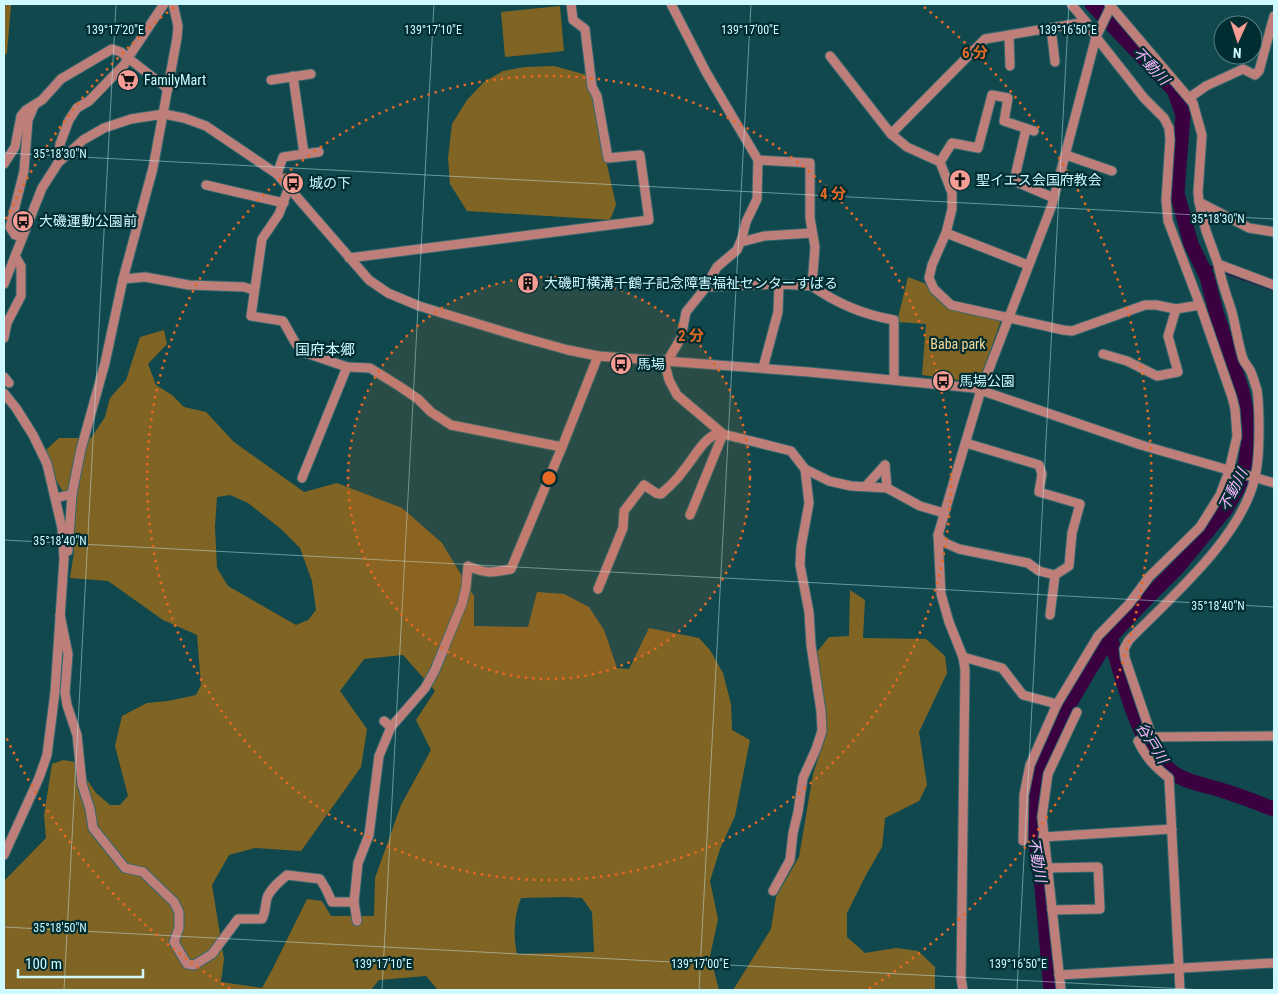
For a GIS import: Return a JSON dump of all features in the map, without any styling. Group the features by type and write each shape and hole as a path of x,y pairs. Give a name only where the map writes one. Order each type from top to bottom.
{"street":[{"path":"58,163 60,144 69,120 77,108 90,101 124,65 164,4"},
{"path":"64,559 68,550 72,494 81,449 105,363 123,279 154,164 164,114 177,38 178,26 174,4"},
{"path":"349,258 649,220 640,154 608,158 597,96 592,87 585,29 573,20 571,4"},
{"path":"671,4 706,72 758,160 756,199 746,222 741,242 737,250 717,267 706,287 686,312 681,338 666,360 669,380 677,395 722,433 791,450 805,469 829,480 851,486 887,488 920,506 944,513"},
{"path":"1023,841 1024,795 1030,765 1057,704 1098,636 1129,604 1149,577 1200,527 1232,472 1236,436 1235,409 1232,396 1168,221 1166,200 1169,128 1164,118 1144,98 1071,4"},
{"path":"963,990 961,978 963,657 949,622 941,594 938,535 981,390 1054,198 1096,37 1111,5 1193,103 1198,116 1202,135 1199,202 1206,231 1231,310 1237,341 1244,364 1251,371 1259,406 1259,439 1253,478 1245,503 1233,526 1214,551 1177,592 1129,640 1124,649 1125,658 1150,737"},
{"path":"1189,98 1206,86 1243,69 1254,75 1259,74 1274,16"},
{"path":"891,134 985,39 1086,22"},
{"path":"1051,28 1055,62"},
{"path":"1009,35 1010,66"},
{"path":"4,164 15,147 21,116 26,110 34,106 62,79 112,49 121,52 168,90"},
{"path":"830,56 891,134 907,147 940,162 952,194 952,209 946,233 928,278 934,289 951,305 1072,331 1145,305 1156,305 1176,310 1200,305"},
{"path":"271,80 311,74"},
{"path":"292,76 304,154"},
{"path":"940,162 952,143 978,148 992,95 1008,98 1004,121 1030,130 1014,181 1054,198"},
{"path":"22,237 15,235 10,228 24,171 28,120 34,106"},
{"path":"4,284 42,188 58,163 83,140 104,128 131,119 164,114 184,118 206,126 277,174 369,280 382,289 420,306 521,338 598,356 762,368 981,390 1141,445 1274,484"},
{"path":"277,174 283,157 319,152"},
{"path":"1066,155 1112,171"},
{"path":"758,160 810,163 810,218 815,247 812,286"},
{"path":"206,185 284,203"},
{"path":"289,187 279,214 262,239 251,316 283,321 296,344 303,352 347,367 370,368 400,386 418,399 431,412 451,425 562,447"},
{"path":"1199,202 1249,228 1274,232"},
{"path":"741,242 764,236 812,233"},
{"path":"946,233 1028,265"},
{"path":"4,338 7,323 21,296 21,266 15,256"},
{"path":"1218,264 1274,285"},
{"path":"123,279 145,277 189,285 244,287 254,290"},
{"path":"706,287 779,284 812,286 828,297 876,317 894,320 894,380"},
{"path":"762,368 778,312 779,284"},
{"path":"1103,354 1127,361 1158,376 1178,372 1168,336 1176,310"},
{"path":"357,921 354,902 358,863 369,835 379,756 387,724 425,688 435,670 462,604 468,566 481,572 492,573 511,569 598,356"},
{"path":"302,478 347,367"},
{"path":"4,393 16,408 47,464 62,528 64,559 54,692 47,755 39,778 4,855"},
{"path":"690,515 722,433"},
{"path":"598,589 623,528 624,510 644,485 661,494 684,471 706,440 711,436 722,433"},
{"path":"966,443 1039,466 1042,474 1039,492 1080,504 1072,533 1070,566 1055,576 1050,614"},
{"path":"866,486 885,465 887,488"},
{"path":"773,891 790,860 803,778 822,731 808,612 800,566 801,547 809,502 805,469"},
{"path":"56,498 72,494"},
{"path":"938,535 943,542 959,549 1028,563 1039,571 1055,576"},
{"path":"60,615 68,654 65,693 77,735 82,784 90,809 93,828 125,868 143,872 174,902 179,912 179,928 174,942 187,964 194,965 212,954 238,920 262,919 266,912 268,897 276,884 286,876 320,879 332,902 354,902"},
{"path":"963,657 1002,668 1023,695 1057,704"},
{"path":"1061,990 1042,818 1048,774 1077,712"},
{"path":"1180,990 1169,778 1144,755 1138,741 1150,737 1274,736"},
{"path":"1044,837 1172,829"},
{"path":"1047,868 1098,867 1100,909 1052,910"},
{"path":"1059,975 1274,963"}],"green space":[{"path":"4,4 13,4 11,6 7,53 4,56"},
{"path":"560,6 564,51 505,57 501,12"},
{"path":"554,66 587,75 616,205 610,220 467,211 450,184 448,158 452,124 467,100 484,82 503,71 525,67"},
{"name":"Baba park","path":"908,277 929,285 937,300 1001,320 979,383 922,375 926,324 897,322"},
{"path":"164,330 167,344 148,364 156,385 172,395 184,407 206,412 234,442 304,492 337,483 402,508 442,543 474,596 474,626 528,627 537,592 564,594 589,607 604,630 617,668 629,669 649,628 699,638 710,650 723,673 731,704 732,730 750,740 735,816 720,849 710,881 718,919 710,956 719,990 438,990 426,976 379,980 371,990 4,990 4,881 46,838 44,815 52,764 63,760 75,762 96,793 110,805 120,805 128,796 115,746 122,716 147,703 196,695 201,685 197,635 163,620 108,581 70,578 74,552 74,512 55,478 46,450 59,438 91,438 105,417 110,398 126,380 140,337","holes":["230,495 248,503 281,529 300,548 312,581 316,610 308,620 296,625 228,586 217,568 215,527 217,497","403,655 435,691 416,720 431,750 401,805 375,878 374,916 331,916 322,901 307,899 262,988 221,982 224,959 212,885 229,855 255,848 301,851 361,767 367,729 340,691 364,659","521,898 582,898 592,912 594,952 517,954 515,926"]},
{"path":"850,590 865,600 863,638 926,639 945,656 947,673 919,732 927,785 919,801 885,818 882,847 847,913 847,937 865,953 896,948 918,951 935,967 935,990 733,990 771,929 776,897 799,857 813,774 827,732 808,663 829,637 849,636"}],"waterway":[{"name":"不動川","path":"1051,990 1042,887 1036,843 1031,833 1034,796 1039,768 1059,722 1110,637 1177,568 1225,510 1240,484 1245,468 1250,430 1242,391 1216,312 1207,277 1191,244 1177,193 1183,115 1174,90 1092,4"},
{"path":"1200,263 1216,269"},
{"path":"1221,271 1274,290"},
{"name":"谷戸川","path":"1110,637 1134,715 1153,752 1166,766 1185,779 1274,809"}],"place":[{"name":"FamilyMart","path":"128,80"},
{"name":"聖イエス会国府教会","path":"960,180"},
{"name":"城の下","path":"293,183"},
{"name":"大磯運動公園前","path":"23,221"},
{"name":"大磯町横溝千鶴子記念障害福祉センターすばる","path":"528,283"},
{"name":"馬場","path":"621,364"},
{"name":"馬場公園","path":"943,381"}],"district":[{"name":"国府本郷","path":"325,350"}]}
